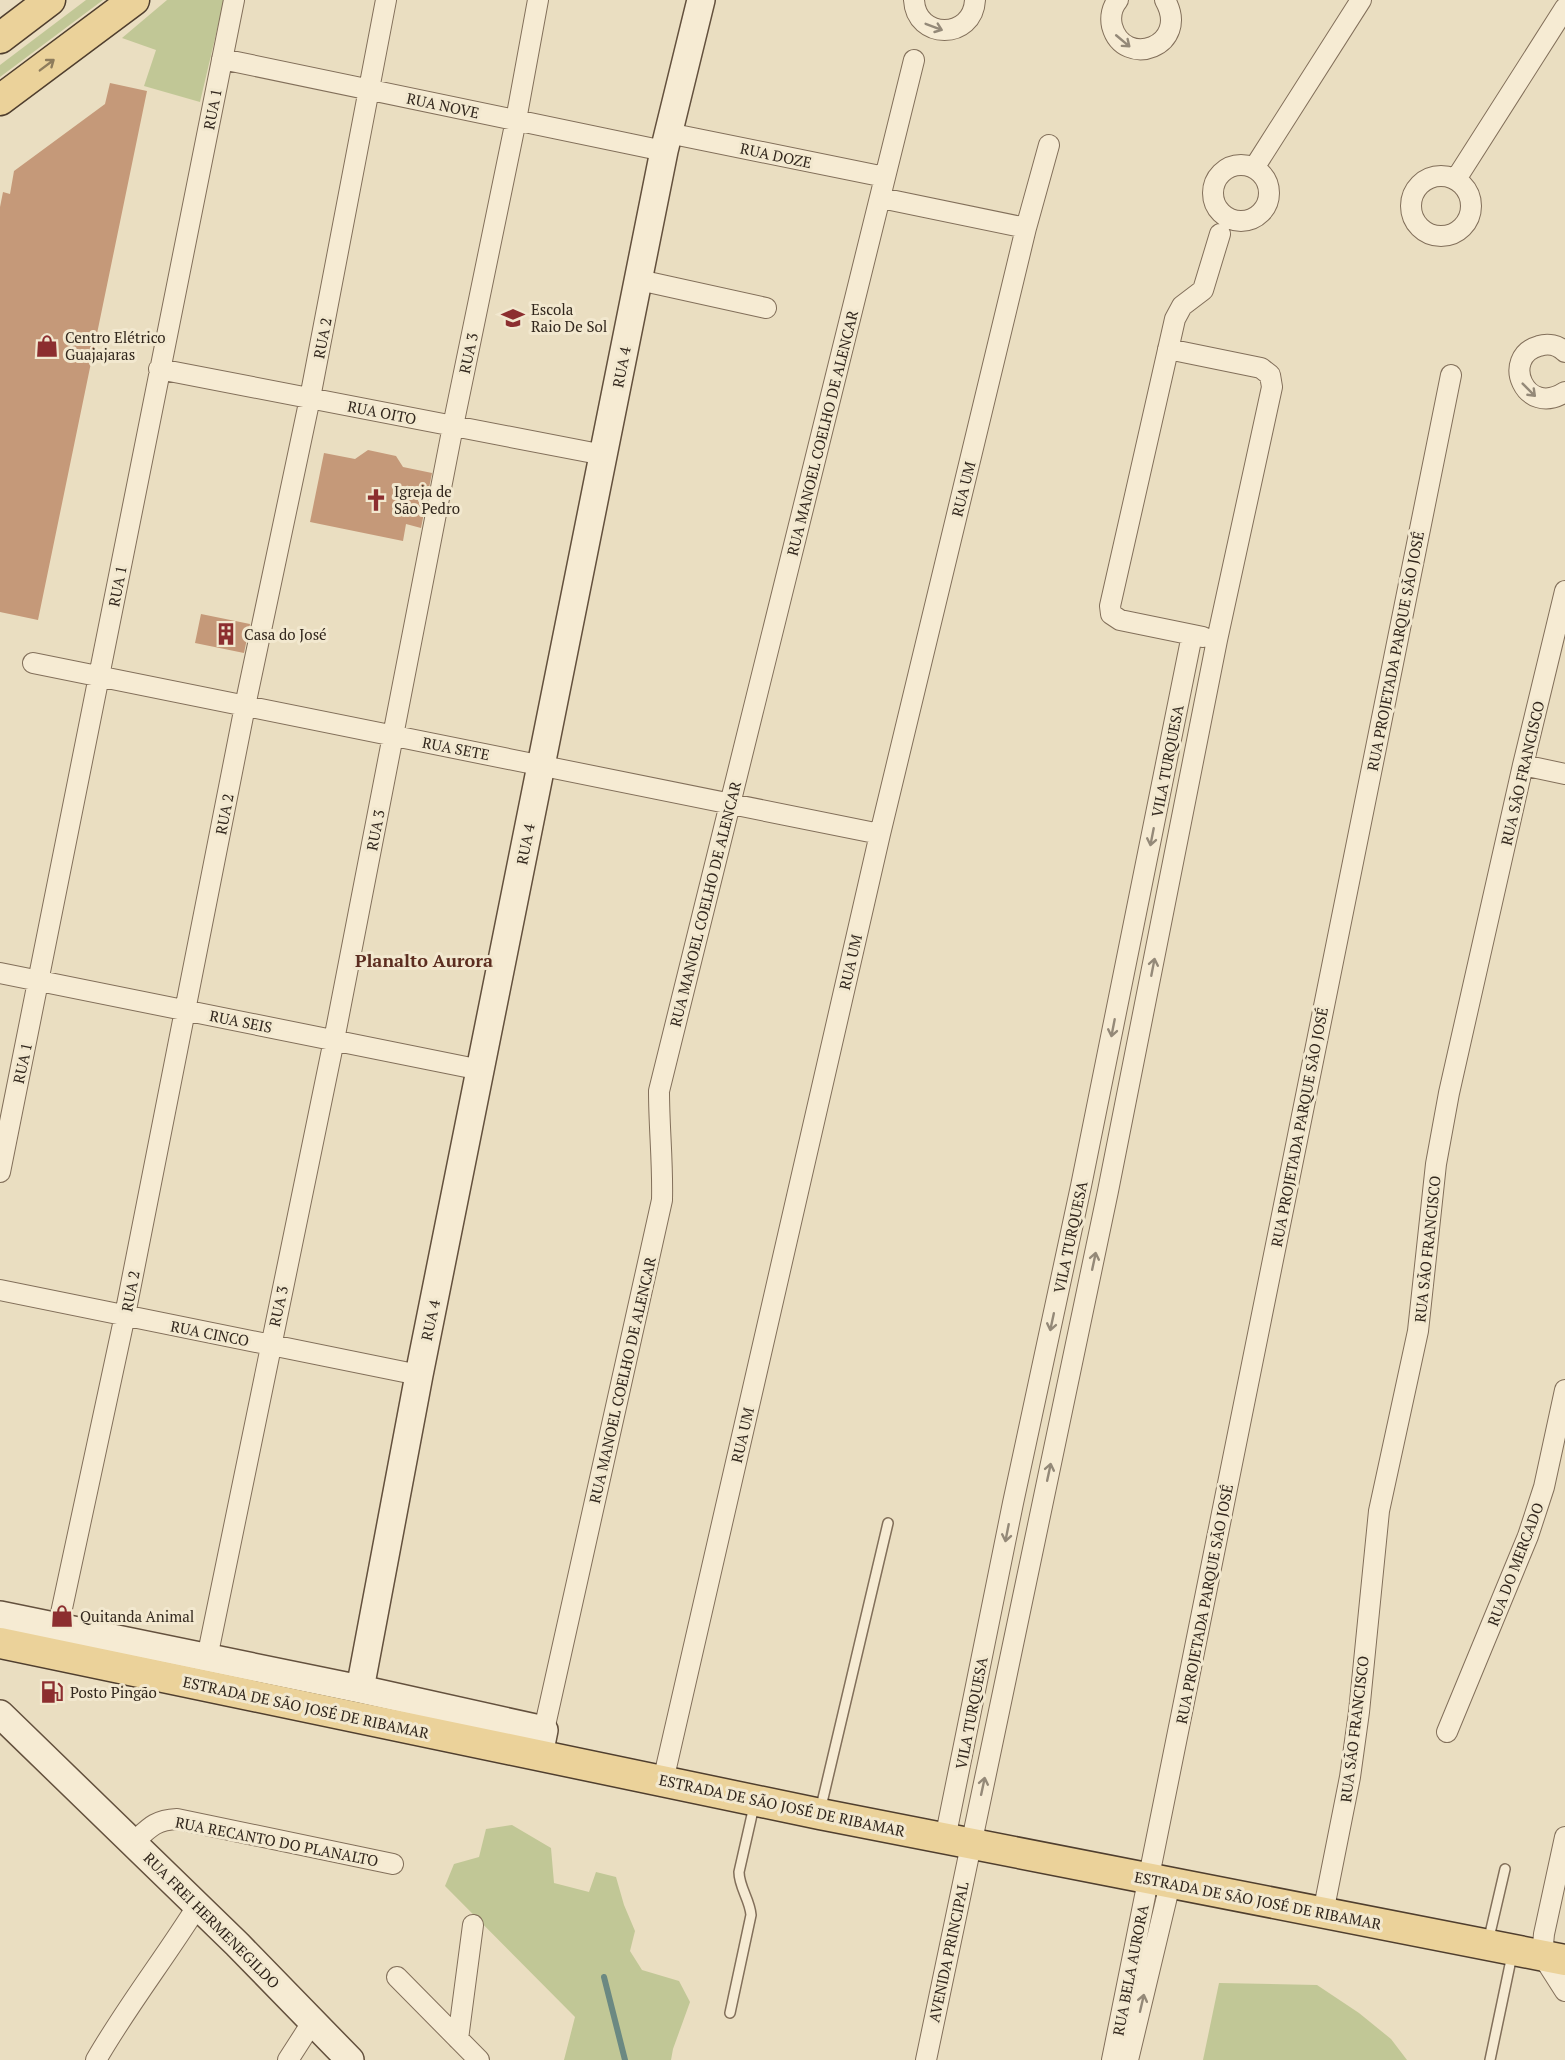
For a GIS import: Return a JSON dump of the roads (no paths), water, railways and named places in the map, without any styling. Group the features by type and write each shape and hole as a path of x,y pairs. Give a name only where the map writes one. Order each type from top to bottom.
{"main road":[{"path":"0,38 50,0"},
{"path":"0,100 134,0"},
{"name":"ESTRADA DE SÃO JOSÉ DE RIBAMAR","path":"0,1644 541,1743 663,1781 1159,1881 1554,1957"}],"street":[{"name":"RUA 1","path":"0,1172 234,0"},
{"name":"RUA 2","path":"58,1628 125,1316 245,706 310,398 386,0"},
{"name":"RUA 3","path":"207,1658 334,1040 538,0"},
{"name":"RUA 4","path":"360,1689 419,1375 540,765 666,142 701,0"},
{"path":"914,0 916,13 922,21 940,30 950,30 968,21 973,12 975,0"},
{"path":"1118,0 1112,13 1111,22 1114,31 1126,45 1136,49 1156,46 1170,30 1172,20 1165,0"},
{"path":"1254,168 1361,0"},
{"path":"1456,179 1565,6 1557,0"},
{"name":"RUA NOVE","path":"222,59 516,120 666,142"},
{"name":"RUA MANOEL COELHO DE ALENCAR","path":"541,1743 662,1200 663,1166 658,1091 914,60"},
{"name":"RUA DOZE","path":"666,142 885,177"},
{"name":"RUA UM","path":"663,1781 880,834 1026,228 1049,145"},
{"path":"881,198 1026,228"},
{"path":"1217,640 1126,622 1115,617 1110,610 1167,349 1178,312 1199,295 1205,286 1220,234"},
{"path":"639,280 766,308"},
{"path":"1564,347 1542,345 1533,348 1521,362 1519,371 1525,389 1532,395 1549,399 1565,393"},
{"name":"VILA TURQUESA","path":"958,1841 1041,1509 1108,1191 1217,640 1272,381 1270,375 1262,368 1167,349"},
{"name":"RUA OITO","path":"159,369 604,455"},
{"name":"RUA PROJETADA PARQUE SÃO JOSÉ","path":"1159,1881 1451,375"},
{"name":"RUA SÃO FRANCISCO","path":"1323,1913 1350,1777 1359,1712 1379,1511 1418,1331 1436,1164 1449,1093 1565,591"},
{"name":"VILA TURQUESA","path":"958,1841 1013,1503 1081,1186 1192,635"},
{"name":"RUA SETE","path":"33,663 880,834"},
{"path":"1523,765 1565,774"},
{"path":"1146,866 1172,870"},
{"name":"RUA SEIS","path":"0,973 481,1070"},
{"path":"1081,1186 1108,1191"},
{"name":"RUA CINCO","path":"0,1290 419,1375"},
{"name":"RUA DO MERCADO","path":"1447,1732 1528,1536 1544,1486 1565,1390"},
{"path":"1013,1503 1041,1509"},
{"name":"ESTRADA DE SÃO JOSÉ DE RIBAMAR","path":"0,1615 360,1689 541,1743"},
{"name":"RUA FREI HERMENEGILDO","path":"0,1714 198,1905 350,2060"},
{"name":"RUA FREI HERMENEGILDO","path":"0,1727 69,1783"},
{"name":"RUA RECANTO DO PLANALTO","path":"134,1842 155,1823 165,1819 177,1819 393,1864"},
{"path":"1565,1838 1544,1934 1565,1990"},
{"name":"AVENIDA PRINCIPAL","path":"926,2060 958,1841"},
{"name":"RUA BELA AURORA","path":"1112,2060 1159,1881"},
{"name":"RUA BELA AURORA","path":"1128,2060 1159,1881"},
{"path":"96,2060 116,2025 167,1955 198,1905"},
{"path":"458,2039 473,1925"},
{"path":"397,1977 479,2060"},
{"path":"288,2060 313,2021"}],"lane":[{"path":"820,1814 888,1522"},
{"path":"730,2013 751,1915 750,1905 739,1879 739,1872 755,1800"},
{"path":"1490,2060 1505,1869"}],"waterway":[{"path":"604,1977 625,2060"}],"place":[{"name":"Escola Raio De Sol","path":"513,318"},
{"name":"Centro Elétrico Guajajaras","path":"47,346"},
{"name":"Igreja de São Pedro","path":"376,500"},
{"name":"Casa do José","path":"226,634"},
{"name":"Quitanda Animal","path":"62,1616"},
{"name":"Posto Pingão","path":"52,1692"}],"district":[{"name":"Planalto Aurora","path":"424,960"}]}
